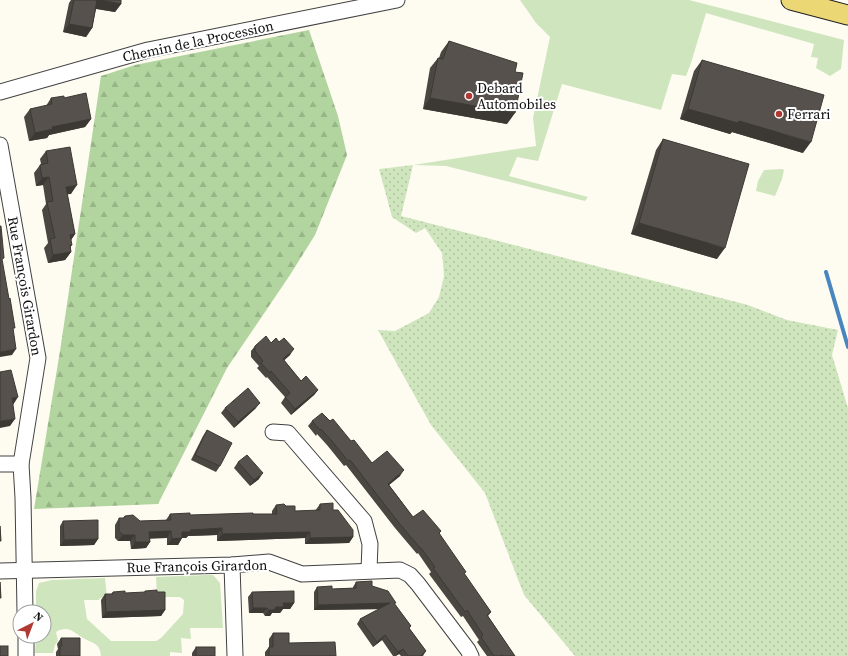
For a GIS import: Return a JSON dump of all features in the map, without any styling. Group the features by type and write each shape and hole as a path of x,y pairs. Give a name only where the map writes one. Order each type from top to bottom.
{"main road":[{"path":"792,0 848,15"}],"street":[{"name":"Chemin de la Procession","path":"0,92 148,50 398,0"},
{"name":"Rue François Girardon","path":"0,145 38,358 21,464 25,604"},
{"path":"273,432 288,433 364,521 370,544 369,570"},
{"path":"0,464 21,464"},
{"name":"Rue François Girardon","path":"24,570 269,562 302,574 369,570 400,570 410,575 468,650 471,656"},
{"path":"232,564 235,656"},
{"path":"0,571 24,570"},
{"path":"26,644 26,656"}],"green space":[{"path":"520,0 689,0 844,40 841,69 830,76 816,68 818,58 811,57 814,44 706,13 686,76 672,74 661,110 562,84 538,161 517,157 509,176 588,197 585,201 446,166 413,165 536,146 533,118 550,37 536,23"},
{"path":"309,30 338,116 347,155 315,235 290,275 227,368 158,504 34,509 60,351 101,76 135,65"},
{"path":"413,165 401,216 748,305 787,320 838,330 832,355 848,408 848,656 575,656 524,595 485,493 431,425 378,330 395,331 429,313 439,297 444,276 442,253 425,228 416,233 392,217 379,169"},
{"path":"764,170 784,170 782,179 775,196 756,191 758,181"},
{"path":"213,575 220,583 223,628 190,628 191,639 181,638 182,653 170,652 170,656 101,656 96,645 68,629 56,632 58,641 55,645 53,653 35,653 36,644 52,644 52,604 36,604 36,591 39,583 52,580 105,578 107,598 100,598 99,600 84,600 87,619 111,641 156,641 161,638 183,614 184,600 180,597 165,597 157,595 156,577"}],"building":[{"path":"74,0 97,0 92,28 69,24"},
{"path":"100,0 121,0 121,4"},
{"name":"Debard Automobiles","path":"449,41 517,63 515,72 523,73 515,113 430,98 438,58 443,59"},
{"name":"Ferrari","path":"702,60 824,95 811,142 739,121 738,123 688,109"},
{"path":"86,93 91,119 52,127 53,129 35,133 30,109 52,104 51,98 64,96 64,98"},
{"path":"663,139 749,164 725,248 639,223"},
{"path":"70,147 77,185 66,187 75,234 70,235 72,245 70,245 71,252 53,255 50,239 55,238 47,202 53,201 49,177 42,178 40,165 48,163 46,151"},
{"path":"0,226 4,258 2,259 15,328 13,328 16,349 0,352"},
{"path":"266,336 271,343 276,338 279,342 284,338 294,349 283,359 301,381 306,376 318,390 295,409 285,397 290,393 271,371 270,373 261,363 263,361 255,351 255,346"},
{"path":"11,370 18,397 12,398 15,419 0,421 0,372"},
{"path":"248,388 260,403 238,422 225,408"},
{"path":"322,413 330,421 333,419 351,441 354,440 372,463 387,451 404,470 388,484 413,517 423,510 441,531 439,533 491,612 487,615 515,656 494,656 481,637 483,635 467,610 465,612 433,568 435,567 421,548 399,523 350,460 348,461 331,440 312,421"},
{"path":"207,430 232,443 220,466 195,455"},
{"path":"247,455 263,473 254,480 238,462"},
{"path":"333,503 333,510 338,510 353,530 353,537 310,538 310,532 222,534 222,528 190,530 191,532 182,532 182,538 172,539 171,531 149,532 150,542 135,542 135,535 123,535 119,531 119,518 124,518 125,516 133,515 140,521 171,520 170,514 277,514 276,505 284,504 286,506 295,506 295,511 320,510 320,504"},
{"path":"98,520 98,539 64,540 63,521"},
{"path":"372,581 372,586 388,591 396,603 394,603 411,626 409,628 426,651 420,656 408,656 403,649 398,652 385,635 377,642 360,619 390,603 318,605 317,587 332,586 332,589 356,588 356,582"},
{"path":"157,590 157,592 165,592 165,610 106,612 105,594 125,591 125,593"},
{"path":"294,591 294,603 283,603 284,607 276,607 274,610 269,610 267,608 253,608 252,592"},
{"path":"273,633 289,633 289,643 335,642 336,656 269,656 269,647 273,647"},
{"path":"61,638 80,638 80,656 60,656 60,646 62,646"},
{"path":"0,646 8,646 8,656 0,656"},
{"path":"196,647 215,647 215,656 196,656"}],"waterway":[{"path":"826,272 848,347"}],"place":[{"name":"Debard Automobiles","path":"469,96"},
{"name":"Ferrari","path":"779,114"}]}
